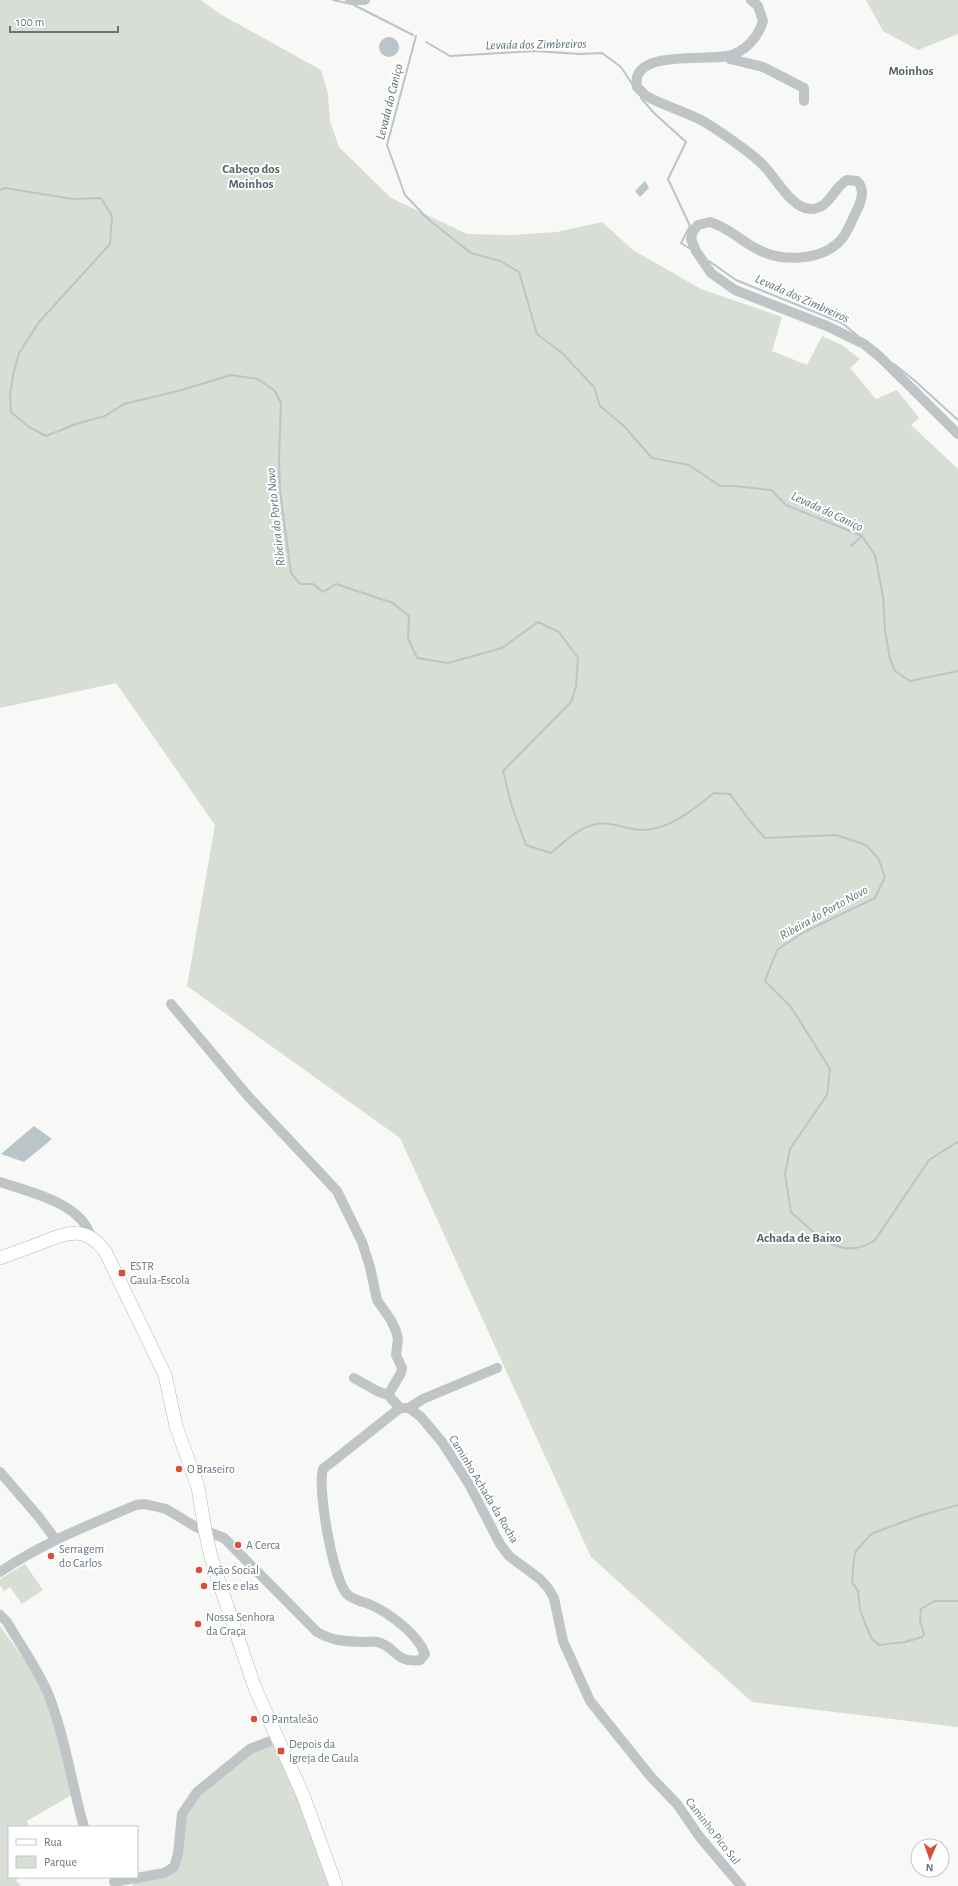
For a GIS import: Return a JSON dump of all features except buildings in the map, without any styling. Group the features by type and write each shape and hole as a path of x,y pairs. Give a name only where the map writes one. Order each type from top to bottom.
{"main road":[{"path":"0,1258 69,1233 77,1233 91,1238 100,1244 106,1253 165,1375 176,1426 198,1487 204,1530 211,1557 255,1688 303,1795 336,1886"}],"street":[{"path":"350,0 365,0"},
{"path":"751,0 758,6 763,21 762,26 755,38 744,49 727,56 662,60 648,64 641,68 637,75 637,87 648,97 703,121 760,162 790,198 800,206 811,209 824,206 839,187 847,180 857,181 860,184 862,197 846,234 838,243 827,251 817,254 793,257 772,256 754,248 710,222 698,225 693,231 691,239 696,251 711,273 735,290 827,326 864,344 879,356 958,434"},
{"path":"727,56 730,59 763,67 804,88 804,101"},
{"path":"170,1004 247,1095 337,1191 362,1242 370,1267 377,1300 396,1331 398,1339 396,1355 402,1368 401,1373 388,1395 377,1391 354,1378"},
{"path":"0,1182 52,1200 82,1221 88,1228 91,1238"},
{"path":"0,1572 39,1547 127,1509 145,1504 166,1509 190,1524 224,1538 317,1632 330,1640 376,1642 386,1646 401,1659 411,1661 420,1660 425,1654 417,1640 390,1616 370,1605 353,1599 346,1593 338,1575 327,1532 320,1478 323,1469 405,1408 497,1368"},
{"name":"Caminho Achada da Rocha","path":"388,1395 421,1418 456,1463 500,1544 509,1556 540,1579 548,1588 554,1598 563,1641 590,1701 626,1748 665,1792"},
{"path":"0,1472 38,1516 56,1540"},
{"path":"0,1615 7,1622 46,1690 60,1727 74,1793 84,1826"},
{"path":"138,1878 164,1873 174,1866 178,1854 182,1814 197,1792 250,1749 278,1738"},
{"name":"Caminho Pico Sul","path":"665,1792 677,1804 699,1836 741,1886"},
{"path":"114,1882 136,1878"}],"green space":[{"path":"0,0 201,0 220,14 321,70 328,94 330,121 339,147 391,198 467,234 514,235 557,232 602,222 633,250 701,289 782,317 772,351 807,365 822,336 842,345 860,359 850,368 876,399 897,390 919,418 911,425 958,469 958,1727 752,1702 591,1557 400,1138 187,986 215,825 116,683 0,708"},
{"path":"866,0 958,0 958,34 918,50 883,31"},
{"path":"25,1564 43,1590 22,1604 10,1587 4,1591 0,1585 0,1579"},
{"path":"0,1626 46,1690 75,1793 27,1821 29,1826 8,1826 8,1878 19,1878 16,1880 21,1886 0,1886"},
{"path":"278,1738 333,1886 132,1886 135,1881 169,1870 186,1806 250,1749"}],"shaded area":[{"path":"385,37 393,37 399,43 399,51 393,57 385,57 379,51 379,43"},
{"path":"645,181 649,188 640,197 635,191"},
{"path":"34,1126 52,1139 24,1162 1,1154"}],"waterway":[{"name":"Levada do Caniço","path":"333,0 347,3"},
{"name":"Levada do Caniço","path":"354,5 413,35"},
{"name":"Levada do Caniço","path":"416,36 387,145 405,195 429,220 471,253 500,261 519,272 537,334 562,353 594,387 600,406 624,426 652,458 689,465 720,486 771,490 786,505 862,536 875,555 883,597 885,630 890,659 895,671 910,681 958,671"},
{"name":"Levada dos Zimbreiros","path":"426,42 450,56 535,51 580,54 602,53 621,67 634,87"},
{"name":"Levada dos Zimbreiros","path":"641,98 654,113 686,142 668,179 690,226 681,243 689,248"},
{"name":"Ribeira do Porto Novo","path":"0,190 5,188 73,199 101,198 112,216 110,244 39,322 19,353 13,375 10,396 11,412 29,427 46,436 76,424 105,416 124,404 178,391 231,375 258,379 275,391 281,403 279,459 280,490 291,573 300,584 313,584 323,592 336,584 393,603 409,616 408,638 417,658 448,663 502,648 538,622 559,632 578,658 576,687 571,702 503,771 512,807 526,845 551,853 576,833 586,827 598,824 610,824 641,830 661,827 680,818 714,793 730,794 765,838 836,835 866,845 878,858 885,877 875,898 804,932 777,950 765,981 791,1007 830,1069 827,1095 790,1149 785,1174 791,1212 819,1237 830,1243 840,1247 851,1248 863,1246 875,1240 929,1160 958,1142"},
{"name":"Levada dos Zimbreiros","path":"709,261 736,280 842,323 858,336"},
{"name":"Levada dos Zimbreiros","path":"894,364 958,420"},
{"path":"851,546 862,536"},
{"name":"Ribeira do Porto Novo","path":"958,1505 919,1516 871,1534 856,1551 852,1582 858,1591 860,1610 867,1628 872,1639 879,1645 905,1642 922,1637 924,1634 920,1620 921,1609 934,1601 958,1601"}],"place":[{"name":"ESTR Gaula-Escola","path":"122,1273"},
{"name":"O Braseiro","path":"179,1469"},
{"name":"A Cerca","path":"238,1545"},
{"name":"Serragem do Carlos","path":"51,1556"},
{"name":"Ação Social","path":"199,1570"},
{"name":"Eles e elas","path":"204,1586"},
{"name":"Nossa Senhora da Graça","path":"198,1624"},
{"name":"O Pantaleão","path":"254,1719"},
{"name":"Depois da Igreja de Gaula","path":"281,1751"}],"district":[{"name":"Moinhos","path":"911,71"},
{"name":"Cabeço dos Moinhos","path":"251,176"},
{"name":"Achada de Baixo","path":"799,1238"}]}
